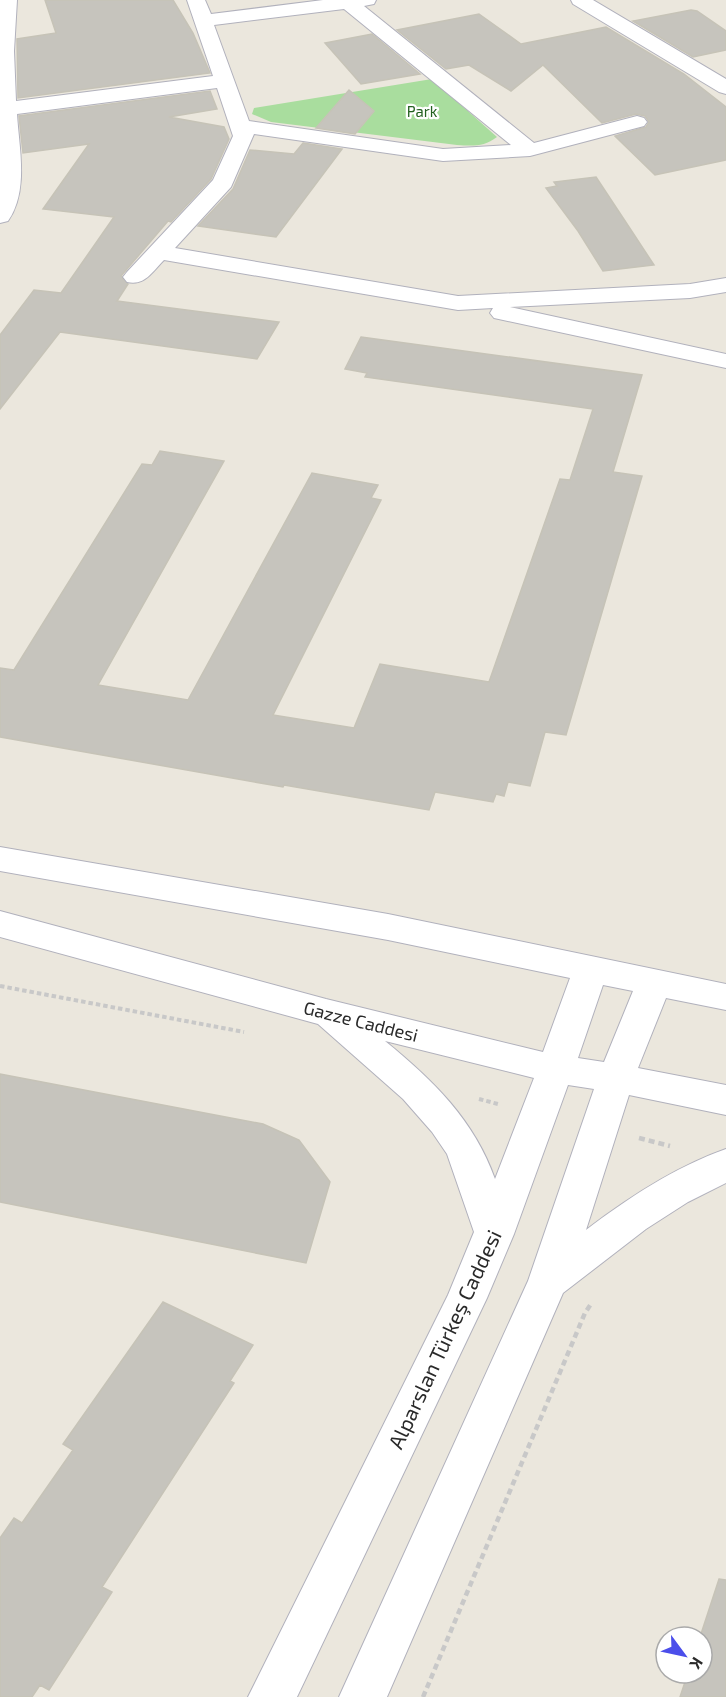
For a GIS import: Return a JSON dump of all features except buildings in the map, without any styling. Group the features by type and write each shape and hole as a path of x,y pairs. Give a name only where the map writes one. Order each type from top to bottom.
{"street":[{"path":"0,216 10,185 5,174 4,51 8,0"},
{"path":"135,277 223,182 244,136 196,0"},
{"path":"580,0 726,87"},
{"path":"202,21 358,2 530,150"},
{"path":"6,109 225,81"},
{"path":"241,126 443,155 530,150 637,122"},
{"path":"159,252 458,303 726,361"},
{"path":"458,303 690,291 726,285"},
{"path":"0,858 388,927 726,997"},
{"name":"Gazze Caddesi","path":"0,924 326,1013 555,1068 726,1100"},
{"name":"Alparslan Türkeş Caddesi","path":"272,1697 439,1358 494,1234 591,970"},
{"path":"363,1697 548,1281 599,1135 616,1078 654,983"},
{"path":"326,1013 434,1106 458,1139 471,1165 494,1234"},
{"path":"548,1281 632,1217 674,1191 726,1165"}],"path":[{"path":"423,1697 585,1313 597,1295"}],"green space":[{"name":"Park","path":"432,79 497,137 473,146 457,145 271,122 252,114 254,108"}]}
